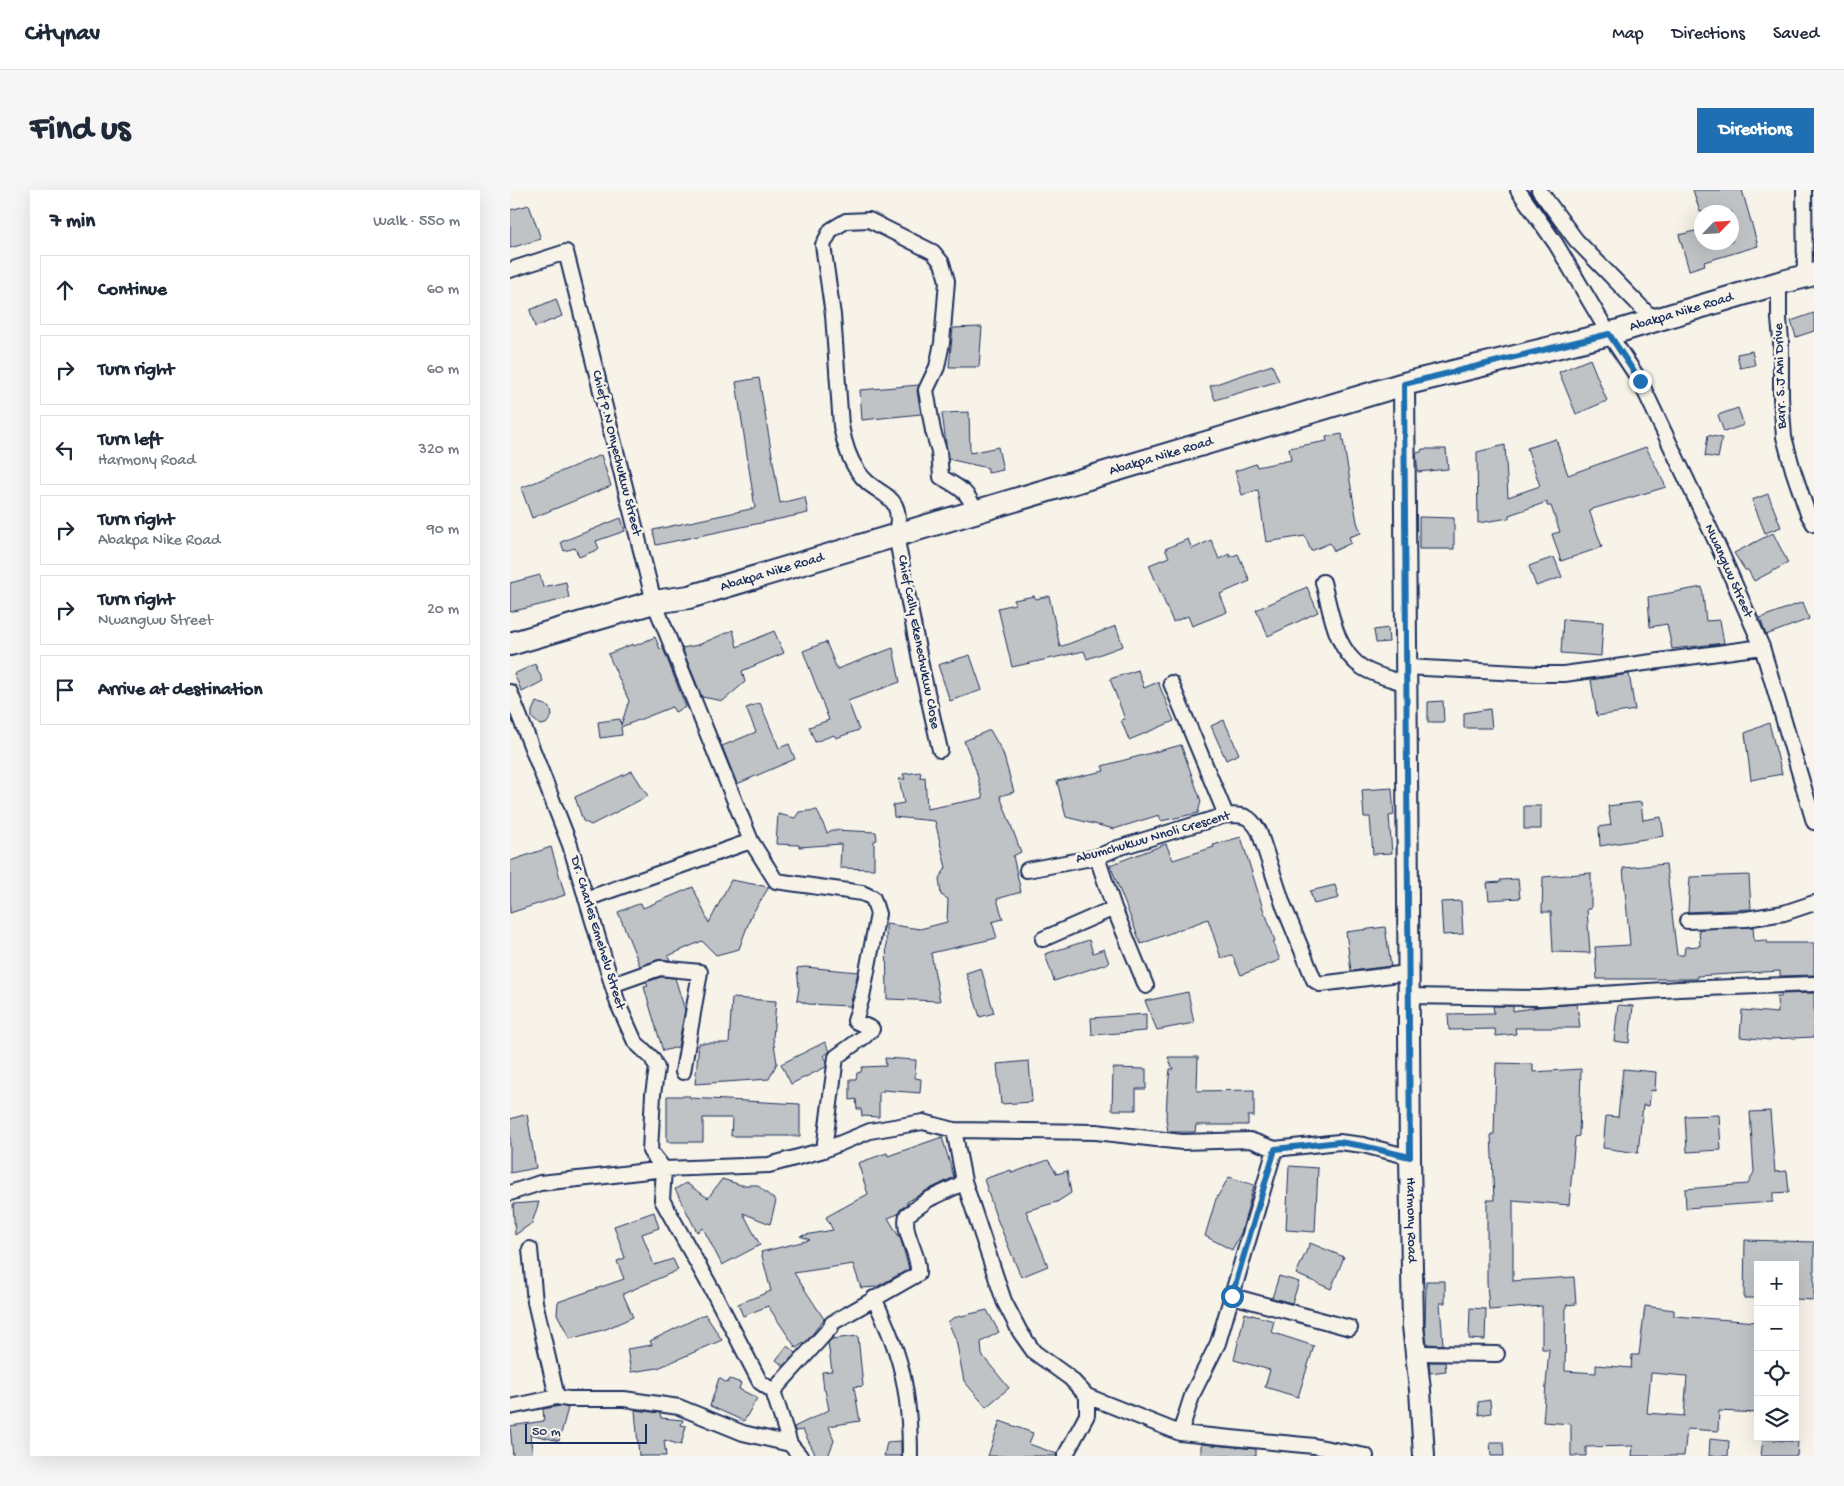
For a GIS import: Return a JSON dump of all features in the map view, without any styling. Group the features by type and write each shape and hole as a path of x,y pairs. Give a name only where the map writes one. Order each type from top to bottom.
{"main road":[{"name":"Abakpa Nike Road","path":"510,644 654,602 689,596 1404,384 1609,334 1808,275"},
{"name":"Harmony Road","path":"1404,384 1407,996 1413,1326 1417,1353 1424,1456"}],"street":[{"name":"Nwangwu Street","path":"1518,190 1556,244 1609,334 1640,381 1719,548 1762,647 1814,822"},
{"path":"1539,190 1576,240 1647,313 1656,318 1808,275 1804,190"},
{"name":"Chief Cally Ekenechukwu Close","path":"940,750 922,670 896,535 899,521 898,510 891,500 858,472 844,444 833,315 823,244 831,230 846,221 868,220 933,252 942,263 947,281 942,343 937,367 926,390 933,431 939,451 941,477 964,490 975,512"},
{"name":"Chief P.N Onyechukwu Street","path":"510,270 566,252 654,602 751,841 776,881 862,893 874,898 878,914 862,997 854,1021 872,1029 836,1056 824,1150"},
{"name":"Barr. S.J Ani Drive","path":"1779,283 1781,398 1784,437 1808,514 1814,524"},
{"path":"1322,582 1336,631 1344,648 1363,668 1380,676 1564,674 1762,647"},
{"path":"1171,683 1226,815"},
{"name":"Dr. Charles Emehelu Street","path":"510,692 570,845 612,985 627,1028 635,1042 652,1058 657,1068 653,1094 650,1151 664,1169"},
{"name":"Abumchukwu Nnoli Crescent","path":"1026,870 1096,857 1118,848 1226,815 1244,815 1253,822 1259,831 1283,904 1314,980 1320,984 1408,973"},
{"path":"586,899 751,841"},
{"path":"1096,857 1114,908 1146,986"},
{"path":"1687,921 1746,919 1784,913 1814,903"},
{"path":"1043,939 1114,908"},
{"path":"612,985 660,968 700,972 684,1072"},
{"path":"1407,996 1540,998 1679,989 1814,984"},
{"path":"510,1193 540,1183 664,1169 769,1165 824,1150 870,1131 923,1122 954,1130 1096,1132 1182,1142 1250,1140 1275,1149 1339,1142 1410,1157"},
{"path":"954,1130 964,1181 1004,1301 1020,1332 1034,1352 1070,1378 1088,1396 1180,1433 1314,1446 1366,1456"},
{"path":"1180,1433 1193,1393 1218,1343 1275,1149"},
{"path":"664,1169 662,1200 715,1294 760,1382 773,1391 790,1444 800,1456"},
{"path":"773,1391 831,1327 832,1323 918,1274 919,1266 904,1224 907,1215 929,1200 964,1181"},
{"path":"530,1248 535,1302 557,1397"},
{"path":"1232,1296 1350,1328"},
{"path":"874,1298 888,1328 904,1381 910,1420 910,1456"},
{"path":"1417,1353 1496,1354"},
{"path":"1065,1456 1087,1414 1088,1396"},
{"path":"510,1407 557,1397 568,1399 624,1400 679,1407 743,1433 790,1444"}],"building":[{"path":"1693,190 1742,190 1758,246 1704,262 1705,265 1689,270 1679,235 1694,231 1694,250 1739,250 1739,205 1698,205"},
{"path":"529,205 541,239 510,248 510,210"},
{"path":"556,299 562,316 535,327 530,310"},
{"path":"1814,313 1814,331 1796,337 1791,321"},
{"path":"982,327 979,367 949,367 953,328"},
{"path":"1752,351 1755,365 1740,368 1737,354"},
{"path":"1590,359 1607,401 1576,414 1559,372"},
{"path":"1272,365 1279,381 1215,400 1210,386"},
{"path":"759,378 780,503 805,497 808,513 656,545 653,530 755,508 736,382"},
{"path":"919,385 917,391 921,414 862,420 860,390"},
{"path":"1738,408 1744,425 1724,432 1718,415"},
{"path":"969,412 970,453 998,447 1003,470 988,473 988,468 948,459 942,413"},
{"path":"1342,434 1357,522 1361,533 1349,537 1351,543 1334,551 1330,543 1311,551 1305,536 1266,542 1258,490 1242,495 1235,471 1256,464 1257,467 1291,460 1289,448 1327,441 1326,437"},
{"path":"1708,435 1722,438 1718,458 1705,456"},
{"path":"1556,439 1568,475 1646,447 1666,487 1589,510 1602,547 1561,561 1552,534 1560,532 1551,506 1547,506 1547,502 1509,515 1509,518 1478,523 1477,452 1505,445 1508,497 1540,486 1527,448"},
{"path":"1422,449 1446,449 1448,469 1418,472 1416,453 1421,452"},
{"path":"601,455 611,486 532,518 521,488"},
{"path":"1768,494 1781,527 1765,533 1752,500"},
{"path":"1419,517 1454,518 1454,549 1419,549"},
{"path":"621,518 625,531 596,541 599,549 579,557 575,548 564,551 561,542"},
{"path":"1773,533 1788,563 1754,581 1748,570 1745,570 1734,553"},
{"path":"1188,539 1192,549 1211,540 1219,559 1229,554 1230,557 1238,554 1250,581 1220,594 1227,612 1192,626 1188,616 1173,622 1149,565 1169,557 1165,549"},
{"path":"1554,557 1562,577 1536,586 1529,566"},
{"path":"540,575 543,587 566,582 569,598 510,612 510,583"},
{"path":"1307,587 1318,612 1268,636 1256,610"},
{"path":"1702,587 1706,621 1720,620 1724,643 1672,649 1667,624 1650,627 1648,597"},
{"path":"1034,596 1036,599 1049,596 1060,647 1116,626 1123,646 1087,659 1084,651 1012,667 998,608 1015,604 1014,600"},
{"path":"1803,602 1809,619 1766,635 1760,618"},
{"path":"1563,619 1603,622 1601,656 1561,653"},
{"path":"1388,628 1389,642 1376,643 1374,630"},
{"path":"733,630 737,647 774,631 784,653 742,671 745,682 723,701 702,697 682,648 698,645"},
{"path":"655,637 660,649 663,648 686,707 675,712 672,707 621,727 622,735 600,738 598,722 620,719 621,725 629,701 608,654"},
{"path":"826,642 837,669 893,648 900,682 848,701 859,730 836,738 834,735 815,742 809,727 829,720 803,651"},
{"path":"970,655 982,690 950,701 938,665"},
{"path":"535,664 543,681 522,692 514,674"},
{"path":"1138,670 1144,688 1158,682 1174,721 1129,740 1121,720 1125,719 1110,679"},
{"path":"1629,674 1635,710 1597,716 1591,680"},
{"path":"1443,701 1444,722 1428,722 1428,702"},
{"path":"536,702 546,705 551,710 552,716 546,724 540,725 532,718 532,711"},
{"path":"760,703 779,748 789,744 795,759 737,784 722,746 756,732 746,708"},
{"path":"1490,709 1492,728 1464,728 1464,713"},
{"path":"1224,720 1239,754 1226,760 1211,726"},
{"path":"1769,723 1782,774 1751,780 1745,733"},
{"path":"990,730 1003,753 1014,792 1000,796 1021,852 1013,856 1021,892 997,899 1003,919 992,922 997,938 931,953 940,1001 887,999 886,924 920,929 947,922 948,899 941,895 939,878 946,868 935,821 894,817 893,805 904,803 899,779 905,779 903,774 921,772 920,778 925,777 927,809 983,798 976,770 964,741"},
{"path":"1181,745 1201,801 1198,813 1161,821 1159,815 1114,829 1066,817 1057,781 1104,771 1102,766"},
{"path":"632,771 648,796 591,825 583,821 575,797"},
{"path":"1392,788 1394,815 1389,816 1392,853 1373,854 1370,817 1364,817 1362,790"},
{"path":"1641,802 1643,820 1661,817 1664,836 1600,846 1599,827 1611,825 1608,806"},
{"path":"1524,806 1541,806 1541,829 1524,829"},
{"path":"817,810 827,833 832,830 876,832 877,840 874,841 874,869 840,868 841,844 799,847 799,845 776,844 778,814 795,818 799,812"},
{"path":"1241,837 1280,960 1241,975 1232,955 1221,958 1208,919 1141,944 1110,865 1166,844 1173,860"},
{"path":"551,847 565,895 510,913 510,861"},
{"path":"1666,864 1677,955 1684,955 1685,947 1700,946 1699,929 1753,927 1754,941 1767,940 1767,943 1814,943 1814,975 1780,976 1780,971 1697,976 1697,979 1597,979 1595,947 1630,945 1623,868"},
{"path":"1591,873 1591,909 1587,909 1590,953 1553,952 1551,912 1542,912 1543,877"},
{"path":"1749,875 1751,909 1688,912 1690,877"},
{"path":"1518,879 1520,898 1489,900 1487,883"},
{"path":"731,880 769,887 751,916 739,949 716,955 702,941 668,956 670,960 657,960 640,966 618,912 641,903 643,908 693,887 709,923"},
{"path":"1335,885 1339,898 1314,904 1310,891"},
{"path":"1461,901 1463,934 1443,935 1441,902"},
{"path":"1385,927 1391,966 1351,971 1346,932"},
{"path":"1089,940 1093,953 1104,949 1109,963 1054,981 1045,954"},
{"path":"805,967 858,972 850,1006 808,1004 797,1000 799,988 797,968"},
{"path":"981,968 994,1013 980,1017 966,973"},
{"path":"661,977 675,978 685,1010 678,1047 663,1051 644,987 648,986 646,982"},
{"path":"1188,992 1194,1023 1157,1030 1145,1001"},
{"path":"1814,993 1814,1037 1770,1040 1740,1037 1742,1010 1778,1013 1777,997 1781,997 1781,994"},
{"path":"732,998 776,1001 773,1038 777,1063 769,1079 695,1084 699,1043 729,1043"},
{"path":"1577,1004 1580,1028 1515,1028 1516,1034 1496,1036 1495,1029 1449,1030 1448,1014 1494,1013 1493,1006 1513,1006 1513,1011"},
{"path":"1618,1005 1633,1006 1629,1043 1614,1041"},
{"path":"1146,1014 1146,1031 1092,1035 1091,1018"},
{"path":"825,1042 830,1051 824,1056 827,1061 826,1067 791,1084 781,1064"},
{"path":"1168,1057 1198,1057 1197,1091 1254,1090 1254,1116 1248,1116 1248,1125 1196,1125 1195,1132 1168,1132 1166,1119 1167,1096 1170,1069 1173,1069"},
{"path":"885,1058 916,1060 915,1078 921,1079 920,1093 883,1090 883,1092 879,1092 879,1117 862,1116 861,1109 857,1109 856,1099 850,1100 850,1079 856,1079 857,1073 861,1072 862,1067 886,1066"},
{"path":"1029,1061 1032,1102 1001,1104 997,1064"},
{"path":"1496,1063 1533,1064 1533,1072 1581,1069 1579,1136 1575,1137 1569,1205 1513,1200 1513,1281 1574,1277 1576,1304 1566,1305 1565,1371 1596,1373 1596,1365 1631,1368 1632,1355 1639,1355 1645,1306 1674,1310 1674,1316 1754,1322 1754,1413 1719,1411 1718,1431 1687,1429 1684,1456 1632,1456 1633,1446 1586,1447 1586,1456 1571,1456 1571,1424 1543,1422 1549,1349 1542,1349 1542,1306 1489,1310 1487,1283 1487,1200 1494,1200 1491,1134 1494,1134","holes":["1651,1373 1687,1376 1684,1416 1647,1413"]},
{"path":"1113,1068 1146,1069 1146,1089 1136,1089 1136,1110 1112,1110"},
{"path":"1623,1069 1656,1072 1655,1091 1651,1090 1649,1106 1643,1105 1638,1153 1603,1148 1606,1116 1618,1117"},
{"path":"667,1096 800,1104 800,1136 731,1136 732,1118 703,1118 703,1142 667,1142"},
{"path":"1770,1111 1775,1172 1787,1171 1789,1192 1773,1193 1773,1202 1686,1208 1685,1189 1748,1184 1754,1172 1750,1112"},
{"path":"527,1114 536,1168 510,1173 510,1119"},
{"path":"1719,1115 1721,1150 1687,1152 1685,1116"},
{"path":"942,1137 954,1177 907,1202 898,1214 888,1218 901,1240 909,1269 876,1287 861,1288 853,1264 794,1273 824,1319 807,1341 796,1348 768,1306 743,1316 738,1304 771,1291 761,1252 810,1240 800,1236 833,1230 826,1217 868,1194 858,1163 887,1153 888,1156"},
{"path":"1048,1160 1057,1174 1067,1171 1071,1193 1057,1202 1026,1211 1048,1266 1021,1277 995,1214 984,1179 1011,1170 1012,1173"},
{"path":"1289,1166 1318,1168 1315,1232 1286,1230"},
{"path":"1229,1177 1254,1185 1241,1233 1232,1250 1205,1236 1216,1199"},
{"path":"722,1179 741,1185 757,1185 776,1201 770,1224 743,1213 760,1245 722,1265 703,1228 697,1232 675,1189 686,1183 708,1198"},
{"path":"539,1202 532,1223 515,1235 513,1204"},
{"path":"654,1212 659,1228 642,1234 654,1265 673,1259 678,1270 623,1294 633,1317 606,1329 570,1339 557,1314 558,1302 624,1279 617,1261 625,1258 614,1226"},
{"path":"1745,1240 1814,1242 1814,1300 1799,1299 1799,1261 1754,1261 1754,1298 1744,1298"},
{"path":"1310,1243 1344,1257 1331,1289 1296,1274"},
{"path":"1279,1276 1299,1282 1292,1303 1272,1298"},
{"path":"1426,1281 1445,1281 1445,1303 1440,1303 1443,1345 1427,1344 1425,1329"},
{"path":"1470,1308 1486,1309 1485,1340 1469,1339"},
{"path":"987,1310 999,1332 981,1342 982,1355 1009,1388 986,1407 964,1381 956,1340 948,1322 953,1318"},
{"path":"1245,1313 1274,1321 1271,1332 1314,1346 1298,1397 1265,1387 1270,1370 1234,1360"},
{"path":"705,1314 722,1340 658,1368 631,1372 627,1349 652,1345 650,1341"},
{"path":"858,1336 863,1386 854,1387 860,1421 829,1426 834,1441 828,1456 816,1456 803,1430 795,1431 794,1427 829,1410 822,1372 832,1371 828,1343 832,1339"},
{"path":"787,1346 796,1353 784,1366 776,1360"},
{"path":"1429,1362 1445,1362 1446,1371 1430,1373"},
{"path":"719,1378 727,1383 730,1379 741,1383 739,1389 757,1398 744,1421 710,1406"},
{"path":"1490,1400 1491,1413 1479,1415 1478,1402"},
{"path":"560,1406 568,1408 559,1441 530,1434 533,1456 513,1456 510,1426 544,1421 543,1409"},
{"path":"635,1410 660,1413 661,1418 683,1420 681,1425 686,1426 681,1445 664,1440 666,1456 639,1456"},
{"path":"1000,1421 1033,1433 1029,1444 1057,1454 1056,1456 988,1456"},
{"path":"1710,1439 1729,1441 1728,1456 1709,1456"},
{"path":"901,1441 901,1456 884,1456 887,1442"},
{"path":"1763,1441 1798,1442 1797,1456 1761,1456"},
{"path":"1490,1442 1503,1442 1504,1456 1491,1456"},
{"path":"1201,1444 1256,1449 1256,1456 1201,1456"}],"route":[{"path":"1232,1296 1275,1149 1339,1142 1410,1157 1407,996 1407,684 1404,384 1609,334 1640,381"}]}
